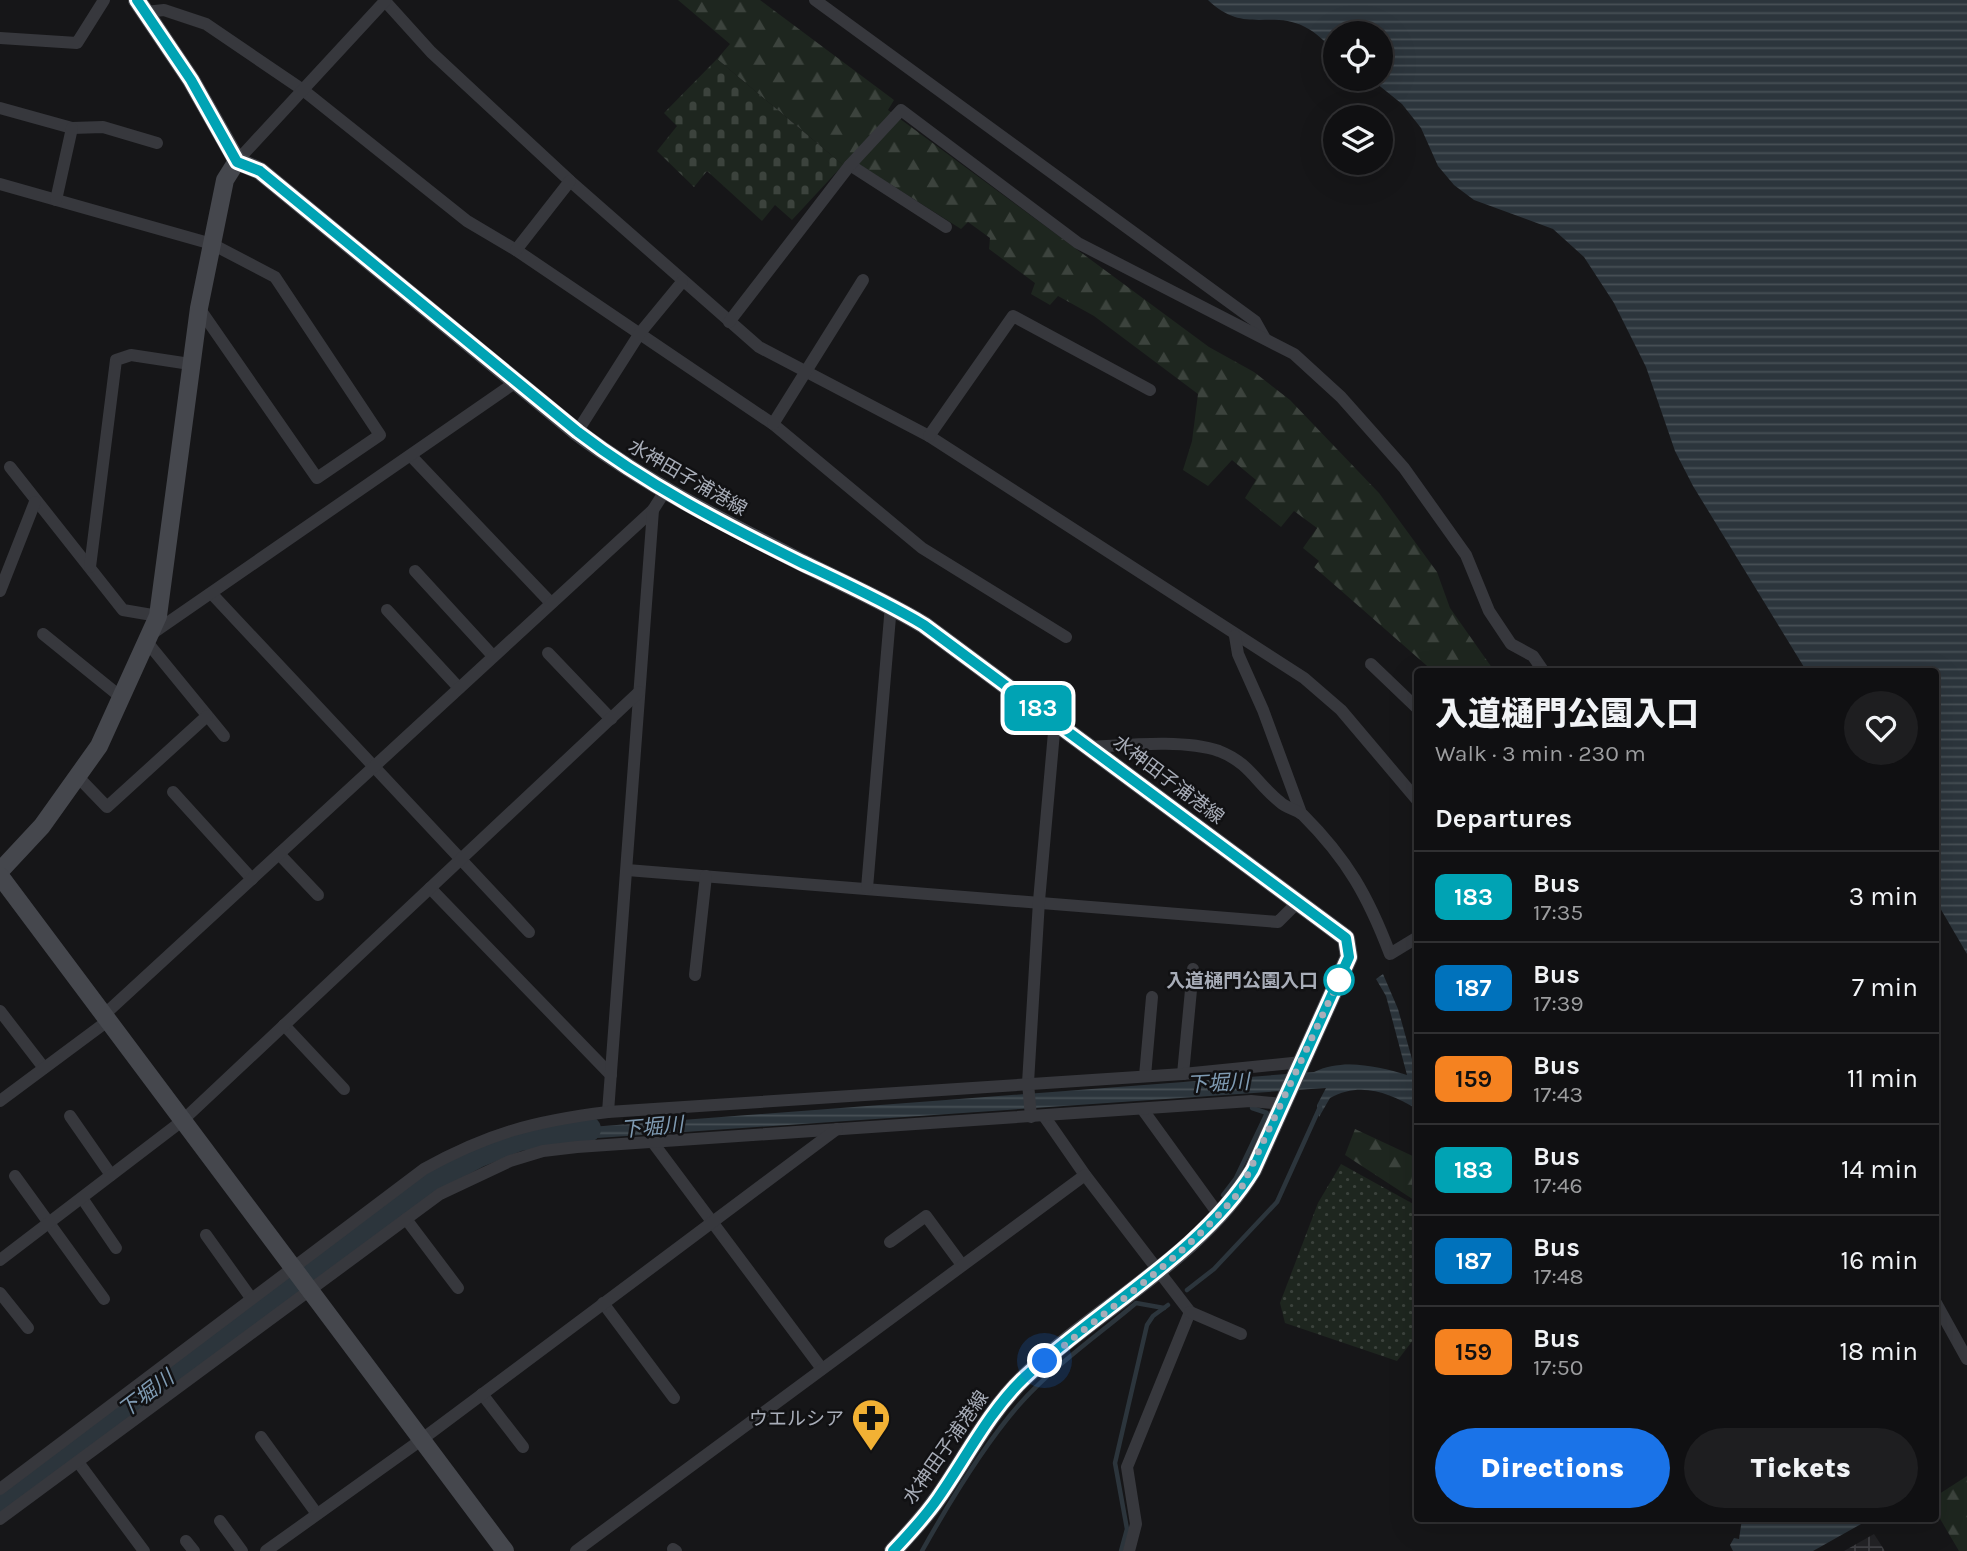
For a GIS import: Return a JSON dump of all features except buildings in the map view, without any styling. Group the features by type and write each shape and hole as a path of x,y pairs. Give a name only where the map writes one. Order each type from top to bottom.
{"main road":[{"path":"141,6 191,80 237,162 225,180 199,307 158,616 122,698 79,778 42,826 0,873 182,1121 505,1551"},
{"name":"水神田子浦港線","path":"237,162 260,171 578,432 665,491 797,560 891,605 924,625 1346,938 1349,957 1253,1170 1240,1191 1219,1215 1156,1270 1026,1376 1009,1395 936,1500 893,1551"}],"street":[{"path":"0,38 77,43 104,0"},
{"path":"164,10 173,0"},
{"path":"237,162 384,0 431,52 570,181 759,347 929,436 1235,636 1304,678 1341,710 1414,796"},
{"path":"815,0 1255,321 1264,338"},
{"path":"141,6 164,10 205,24 303,90 467,221 516,250 773,424 922,548 1066,637"},
{"path":"0,108 72,128 103,127 157,143"},
{"path":"729,322 850,165 901,110 1078,243 1294,354 1341,397 1404,468 1466,555 1489,611 1511,644 1533,656 1541,668"},
{"path":"56,200 72,128"},
{"path":"850,165 946,228"},
{"path":"516,250 570,181"},
{"path":"0,184 212,244 275,277 380,435 317,478 199,307"},
{"path":"773,424 863,280"},
{"path":"578,432 640,333 682,282"},
{"path":"929,436 1013,316 1150,390"},
{"path":"90,567 116,360 131,355 190,364"},
{"path":"223,736 149,638 516,382"},
{"path":"411,456 551,603"},
{"path":"10,467 123,610 158,616"},
{"path":"0,1101 107,1017 252,878 653,510 665,491"},
{"path":"0,591 35,502"},
{"path":"608,1112 653,510"},
{"path":"415,571 493,656"},
{"path":"212,594 529,932"},
{"path":"867,888 891,605"},
{"path":"387,610 458,688"},
{"path":"43,634 122,698"},
{"path":"1235,636 1238,654 1282,759 1301,813 1351,869 1371,905 1390,954 1414,939"},
{"path":"548,653 611,719"},
{"path":"1371,664 1414,705"},
{"path":"0,1260 182,1121 639,692"},
{"path":"79,778 107,807 207,716"},
{"path":"1055,721 1039,901 1028,1083 1038,1116 1190,1312 1241,1334"},
{"path":"1091,747 1152,743 1216,750 1243,762 1280,803 1301,813"},
{"path":"173,792 252,878"},
{"path":"279,854 318,895"},
{"path":"627,870 1278,922 1298,902"},
{"path":"695,975 706,876"},
{"path":"430,888 611,1075"},
{"path":"1183,1074 1193,969"},
{"path":"1145,1076 1152,997"},
{"path":"0,1011 44,1068"},
{"path":"284,1025 344,1089"},
{"path":"0,1489 424,1169 456,1152 518,1127 608,1112 1301,1065"},
{"path":"0,1519 440,1194 510,1161 543,1151 650,1140 1285,1099"},
{"path":"1143,1110 1219,1215"},
{"path":"69,1116 111,1175"},
{"path":"266,1551 421,1440 837,1129"},
{"path":"650,1140 822,1369"},
{"path":"576,1551 1085,1175"},
{"path":"15,1176 104,1299"},
{"path":"82,1198 116,1248"},
{"path":"890,1242 926,1216 962,1265"},
{"path":"406,1219 458,1288"},
{"path":"206,1235 251,1298"},
{"path":"0,1293 29,1328"},
{"path":"604,1303 674,1398"},
{"path":"1939,1308 1967,1359"},
{"path":"1129,1551 1136,1524 1127,1467 1190,1312"},
{"path":"482,1394 523,1447"},
{"path":"261,1437 317,1514"},
{"path":"78,1462 144,1551"},
{"path":"220,1521 242,1551"}],"shaded area":[{"path":"1874,1534 1885,1551 1844,1551"}],"green space":[{"path":"678,0 760,0 894,100 888,110 1209,347 1254,372 1290,400 1379,493 1437,572 1450,608 1492,668 1429,668 1314,567 1319,561 1303,548 1317,528 1294,511 1281,527 1245,498 1256,480 1232,460 1208,486 1183,470 1192,441 1198,394 1094,316 1058,296 1050,305 1031,294 1035,283 989,249 990,238 968,222 961,229 849,158 843,165 717,59 730,44"},
{"path":"717,59 843,165 792,220 775,205 762,221 707,171 694,187 657,151 677,126 664,113"},
{"path":"1355,1129 1414,1157 1414,1200 1345,1155"},
{"path":"1341,1164 1414,1204 1414,1339 1397,1361 1285,1323 1280,1303 1318,1203"},
{"path":"1967,1476 1967,1551 1959,1551 1939,1517 1939,1494"}],"water":[{"path":"1208,0 1967,0 1967,954 1939,906 1939,668 1805,668 1693,486 1675,451 1646,367 1614,303 1584,257 1553,229 1474,200 1454,185 1438,166 1421,128 1402,104 1386,91 1393,91 1393,21 1323,21 1323,40 1293,22 1234,16"},
{"path":"1383,974 1398,1009 1414,1066 1414,1107 1375,1091 1353,1090 1330,1098 1319,1117 1317,1105 1326,1088 554,1141 551,1130 1314,1072 1348,1064 1372,1066 1407,1075 1386,996 1376,979"},
{"path":"1742,1522 1865,1522 1813,1551 1733,1551 1730,1545 1734,1538 1739,1539"}],"waterway":[{"path":"1187,1290 1214,1269 1277,1202 1320,1107"},
{"path":"1223,1195 1236,1178 1267,1113 1252,1108"},
{"name":"下堀川","path":"0,1503 440,1175 477,1155 519,1138 588,1129"},
{"path":"922,1551 989,1443 1020,1403 1072,1355 1136,1303 1164,1308"},
{"path":"1121,1551 1127,1529 1115,1463 1147,1325 1153,1316 1168,1305"}],"bus line":[{"name":"183","path":"137,0 191,80 237,162 260,171 578,432 610,456 697,509 891,605 924,625 1346,938 1349,957 1253,1170 1240,1191 1219,1215 1156,1270 1026,1376 992,1417 936,1500 893,1551"}],"place":[{"name":"入道樋門公園入口","path":"1339,980"},
{"name":"ウエルシア","path":"871,1452"}],"route":[{"path":"1045,1361 1156,1270 1219,1215 1240,1191 1253,1170 1340,978 1339,980"}]}
